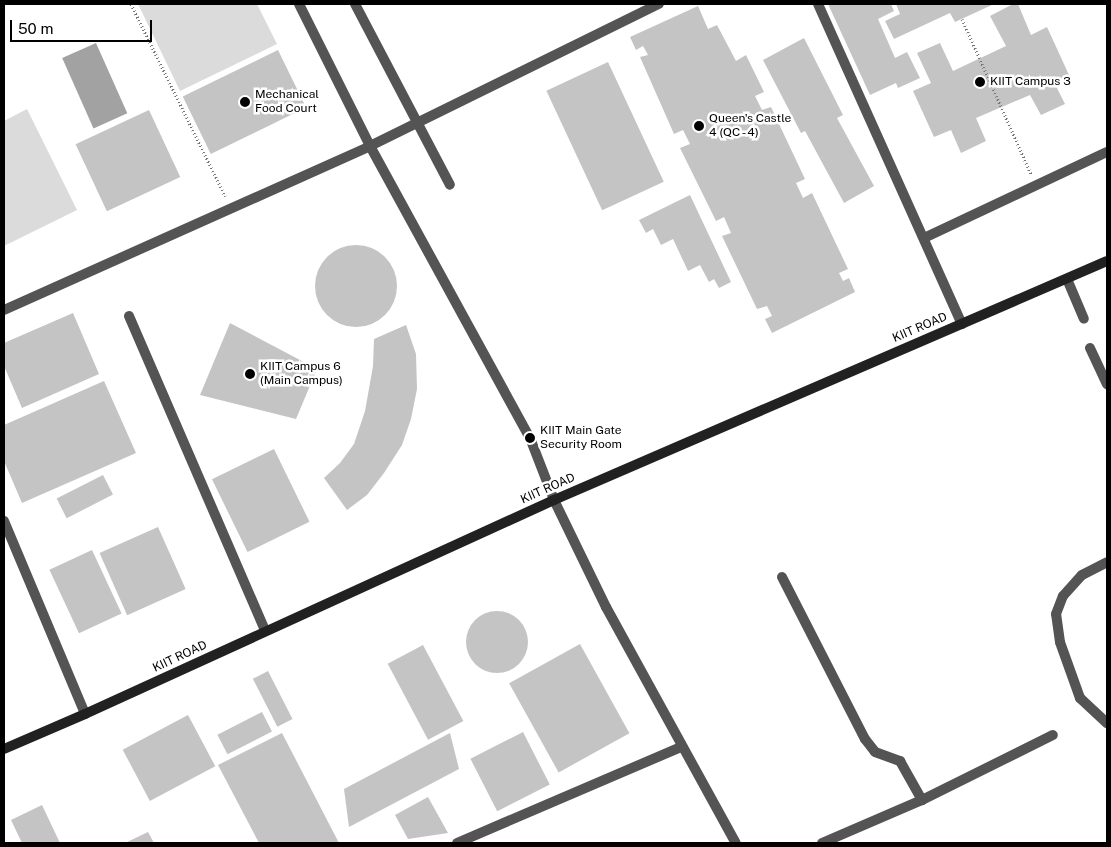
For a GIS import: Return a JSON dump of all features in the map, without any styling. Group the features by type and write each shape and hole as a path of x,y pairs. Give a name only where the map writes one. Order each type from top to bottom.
{"main road":[{"name":"KIIT ROAD","path":"4,749 85,714 554,500 1107,261"}],"street":[{"path":"299,4 370,146 530,438 554,500 606,607 736,843"},
{"path":"355,4 450,185"},
{"path":"4,310 370,146 659,4"},
{"path":"818,4 962,324"},
{"path":"924,238 1107,152"},
{"path":"1067,279 1084,319"},
{"path":"129,316 265,631"},
{"path":"1090,348 1107,384"},
{"path":"4,521 85,714"},
{"path":"1107,562 1082,576 1063,596 1056,614 1060,642 1080,698 1107,723"},
{"path":"782,577 865,739 875,752 900,761 922,800"},
{"path":"822,843 922,800 1053,734"},
{"path":"457,843 682,747"}],"path":[{"path":"131,4 231,208"},
{"path":"962,19 1022,159 1037,185"}],"shaded area":[{"path":"138,4 257,4 277,44 180,91"},
{"path":"96,43 127,113 94,128 62,58"},
{"path":"27,109 77,210 4,246 4,121"}],"building":[{"path":"828,4 891,4 894,11 878,19 895,58 907,52 920,78 898,88 896,83 870,95"},
{"path":"896,4 994,4 955,22 950,13 894,39 885,21 900,14"},
{"path":"1013,4 1018,4 1031,35 1047,27 1069,75 1054,82 1065,104 1041,115 1030,95 976,118 986,141 961,153 951,130 934,137 913,91 931,83 917,53 940,43 953,71 1006,46 990,16"},
{"path":"698,6 708,29 717,25 736,61 746,55 764,92 755,96 762,110 771,107 805,179 796,183 803,198 812,193 848,269 839,273 843,281 849,278 855,292 772,333 765,319 772,316 767,306 757,309 722,236 731,233 724,217 716,221 680,148 690,144 683,130 674,134 640,57 648,55 643,46 636,50 630,37"},
{"path":"804,38 843,115 837,118 874,186 844,203 805,131 801,133 763,60"},
{"name":"Mechanical Food Court","path":"278,50 306,108 211,154 183,96"},
{"path":"608,62 664,182 602,210 546,91"},
{"path":"149,110 180,177 107,211 76,144"},
{"path":"690,195 731,282 719,288 714,279 709,282 700,265 688,271 673,239 661,245 653,229 646,233 639,220"},
{"path":"348,245 364,245 379,252 390,263 397,278 394,302 385,315 364,327 348,327 333,320 322,309 315,294 315,278 322,263 333,252"},
{"path":"73,313 99,374 22,408 4,366 4,343"},
{"path":"230,323 317,369 296,419 200,395"},
{"path":"406,325 416,354 417,389 411,419 402,445 384,473 367,495 347,510 324,478 340,463 354,444 365,411 373,366 374,339"},
{"path":"104,381 136,453 22,503 4,461 4,425"},
{"path":"274,449 310,522 247,552 212,479"},
{"path":"103,475 113,495 67,518 57,499"},
{"path":"158,527 186,589 127,615 100,553"},
{"path":"92,550 122,613 79,633 49,570"},
{"path":"491,611 503,611 519,620 526,630 528,642 526,654 519,664 503,673 491,673 480,668 471,659 466,648 466,636 471,625 480,616"},
{"path":"580,644 629,733 559,772 509,683"},
{"path":"423,645 463,721 428,740 388,664"},
{"path":"268,671 293,719 277,727 253,679"},
{"path":"262,712 272,732 227,754 217,735"},
{"path":"188,715 215,766 150,801 123,750"},
{"path":"523,732 550,785 497,811 470,759"},
{"path":"282,733 339,843 259,843 218,765"},
{"path":"450,733 459,769 349,827 344,789"},
{"path":"428,797 448,833 408,839 395,815"},
{"path":"42,805 60,843 22,843 11,820"},
{"path":"148,832 154,843 125,843"}],"place":[{"name":"KIIT Campus 3","path":"980,82"},
{"name":"Mechanical Food Court","path":"245,102"},
{"name":"Queen's Castle 4 (QC - 4)","path":"699,126"},
{"name":"KIIT Campus 6 (Main Campus)","path":"250,374"},
{"name":"KIIT Main Gate Security Room","path":"530,438"}]}
